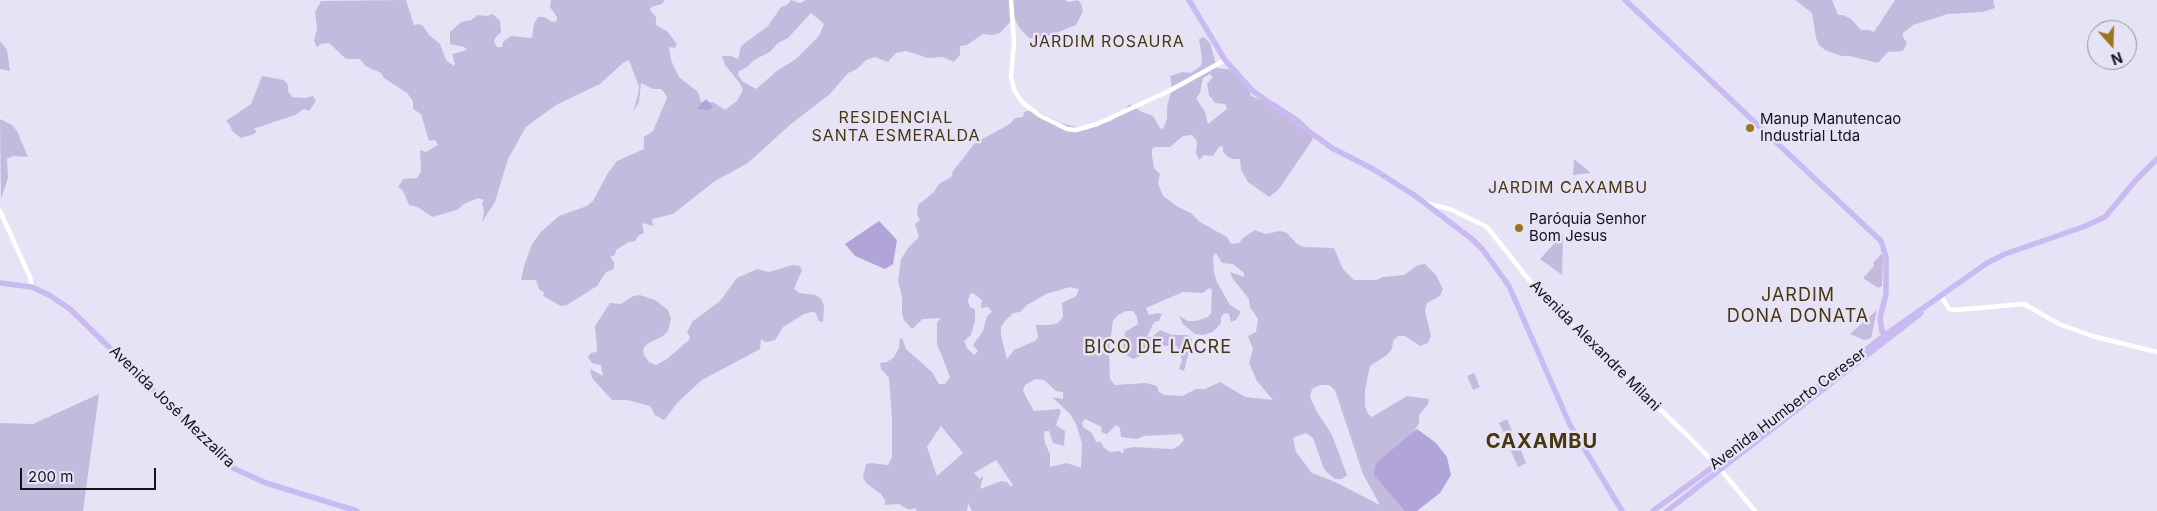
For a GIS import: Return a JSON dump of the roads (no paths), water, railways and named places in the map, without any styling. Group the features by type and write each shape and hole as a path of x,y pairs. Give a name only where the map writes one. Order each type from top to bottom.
{"main road":[{"path":"1189,0 1225,60 1254,91 1332,148 1372,168 1424,202 1472,239 1503,276 1570,425 1622,511"},
{"path":"1624,0 1881,241 1886,257 1886,294 1880,318 1886,337"},
{"name":"Avenida Humberto Cereser","path":"1653,511 1981,267 2005,254 2083,227 2104,217 2157,159"},
{"name":"Avenida José Mezzalira","path":"0,282 32,287 49,295 70,309 233,468 266,483 357,511"},
{"name":"Avenida Humberto Cereser","path":"1667,511 1886,337"},
{"path":"1614,496 1627,511"}],"street":[{"path":"1010,0 1014,42 1012,76 1014,90 1022,102 1038,115 1067,129 1076,130 1098,124 1177,87 1225,60"},
{"name":"Avenida Alexandre Milani","path":"1424,202 1450,209 1486,227 1544,299 1721,470 1755,511"},
{"path":"0,211 30,277 32,287"},
{"path":"1941,296 1949,308 1956,310 2024,304 2059,324 2092,336 2157,352"}],"place":[{"name":"Manup Manutencao Industrial Ltda","path":"1750,128"},
{"name":"Paróquia Senhor Bom Jesus","path":"1519,228"}],"district":[{"name":"JARDIM ROSAURA","path":"1107,42"},
{"name":"RESIDENCIAL SANTA ESMERALDA","path":"896,127"},
{"name":"JARDIM CAXAMBU","path":"1568,188"},
{"name":"JARDIM DONA DONATA","path":"1798,306"},
{"name":"BICO DE LACRE","path":"1158,348"},
{"name":"CAXAMBU","path":"1542,442"}]}
